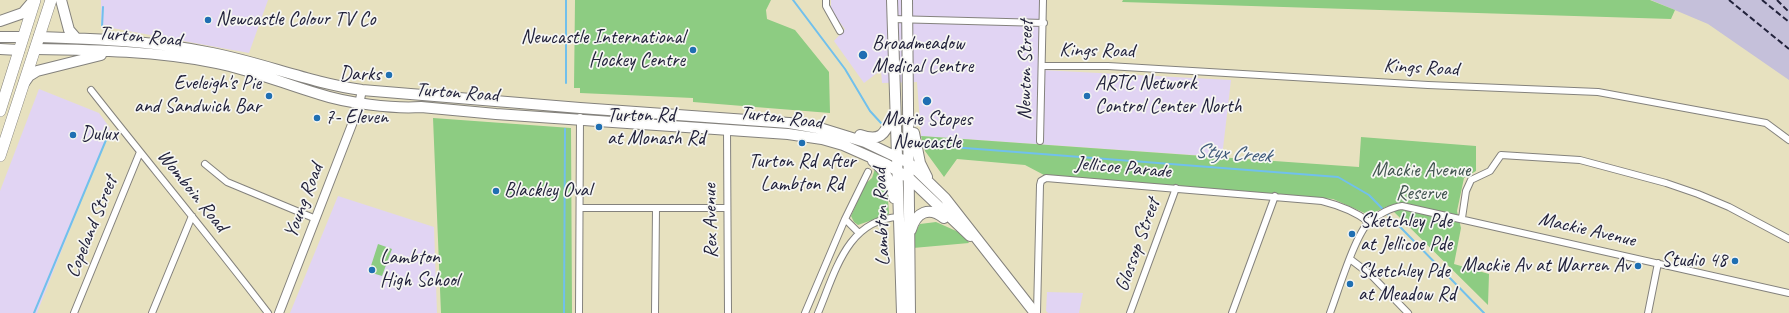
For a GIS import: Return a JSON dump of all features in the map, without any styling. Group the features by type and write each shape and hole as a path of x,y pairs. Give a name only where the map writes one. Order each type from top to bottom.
{"highway":[{"path":"0,110 35,0"},
{"path":"0,156 51,0"},
{"name":"Turton Road","path":"23,37 40,37"},
{"name":"Turton Road","path":"19,50 35,50"}],"main road":[{"path":"0,21 23,13 35,0"},
{"path":"61,0 69,30 76,38"},
{"name":"Lambton Road","path":"892,0 902,313"},
{"name":"Lambton Road","path":"907,0 910,313"},
{"name":"Turton Road","path":"0,37 23,37"},
{"name":"Turton Road","path":"40,37 138,41 211,52 331,85 362,90 789,123 814,127 865,142 898,156 909,163 929,181"},
{"name":"Turton Road","path":"0,50 19,50"},
{"name":"Turton Road","path":"35,50 150,53 218,63 320,95 360,102 410,108 421,107 580,120 727,129 811,137 864,153 886,164 909,178 954,223"},
{"path":"24,83 29,76 36,71 115,51"},
{"path":"0,93 0,110"},
{"path":"833,132 841,130 866,138 877,137 888,128 896,109"},
{"path":"909,122 914,134 922,168 929,181 959,214 981,246 1036,313"},
{"path":"864,153 865,156 879,166 890,182 899,217"},
{"path":"909,238 913,222 917,216 922,213 938,212 949,222 954,223 981,246"}],"street":[{"path":"826,0 826,6 840,31"},
{"name":"Newton Street","path":"1040,141 1044,23 1043,0"},
{"path":"892,18 1044,23"},
{"name":"Kings Road","path":"1043,66 1108,66 1428,85 1598,92 1766,123 1789,140"},
{"name":"Womboin Road","path":"91,90 268,313"},
{"name":"Young Road","path":"279,313 360,102 362,90"},
{"path":"579,313 580,108"},
{"name":"Rex Avenue","path":"727,129 726,208 728,238 728,313"},
{"name":"Copeland Street","path":"74,313 140,152"},
{"path":"1462,218 1466,191 1471,180 1490,171 1501,155 1580,160 1666,183 1698,194 1729,207 1789,239"},
{"path":"205,164 227,182 316,218"},
{"path":"805,313 845,220 868,172"},
{"name":"Jellicoe Parade","path":"1036,313 1040,185 1041,181 1046,178 1275,196 1330,203 1363,217 1369,222"},
{"name":"Glossop Street","path":"1130,313 1176,188"},
{"path":"1232,313 1275,196"},
{"name":"Mackie Avenue","path":"1369,222 1394,207 1404,206 1789,292"},
{"path":"580,208 726,208"},
{"path":"655,313 656,208"},
{"path":"152,313 192,216"},
{"path":"818,313 841,258 852,240 868,226 888,218 899,217"},
{"path":"845,220 859,233"},
{"path":"1330,313 1359,237 1369,222"},
{"path":"1350,259 1371,275 1408,313"},
{"path":"1648,313 1658,263"}],"shaded area":[{"path":"101,0 268,0 249,53 101,26"},
{"path":"831,0 1040,0 1042,70 1231,80 1222,157 921,136 917,82 882,83 881,70 864,83 834,41 845,29 831,11"},
{"path":"1651,0 1789,0 1789,80 1708,24"},
{"path":"39,89 99,113 110,128 37,313 0,313 0,191"},
{"name":"Lambton High School","path":"338,196 434,227 437,313 290,313"},
{"path":"1047,292 1083,293 1079,313 1048,313 1046,311"}],"green space":[{"name":"Newcastle International Hockey Centre","path":"575,0 771,0 766,10 767,19 795,30 829,72 830,113 693,102 693,98 580,93 580,88 574,88"},
{"path":"1123,0 1650,0 1675,10 1671,19 1122,2"},
{"path":"433,118 571,128 572,313 441,313"},
{"name":"Mackie Avenue Reserve","path":"921,136 1359,167 1361,137 1476,146 1476,171 1464,178 1457,211 1461,228 1454,264 1489,274 1488,305 1388,206 1369,215 1333,199 1044,175 1025,165 957,159 944,177 925,151"},
{"path":"875,169 887,185 889,214 858,225 854,222 851,216 865,184 872,178"},
{"path":"936,222 963,234 969,243 913,248 911,239 920,224"},
{"path":"378,244 392,249 382,276 369,272"}],"waterway":[{"path":"566,0 566,83"},
{"name":"Styx Creek","path":"793,0 845,69 870,111 881,123"},
{"path":"102,27 103,7"},
{"path":"34,313 106,140 107,129"},
{"path":"564,313 565,129"},
{"name":"Styx Creek","path":"926,145 1338,177 1369,195 1484,313"}],"railway":[{"path":"1729,0 1789,49"},
{"path":"1762,0 1789,22"},
{"path":"1777,0 1789,12"}],"place":[{"name":"Newcastle Colour TV Co","path":"208,20"},
{"name":"Newcastle International Hockey Centre","path":"693,50"},
{"name":"Broadmeadow Medical Centre","path":"863,55"},
{"name":"Darks","path":"389,75"},
{"name":"Eveleigh's Pie and Sandwich Bar","path":"269,96"},
{"name":"ARTC Network Control Center North","path":"1087,96"},
{"name":"Marie Stopes Newcastle","path":"927,101"},
{"name":"7- Eleven","path":"317,118"},
{"name":"Turton Rd at Monash Rd","path":"599,127"},
{"name":"Dulux","path":"73,135"},
{"name":"Turton Rd after Lambton Rd","path":"802,143"},
{"name":"Blackley Oval","path":"496,191"},
{"name":"Sketchley Pde at Jellicoe Pde","path":"1352,234"},
{"name":"Studio 48","path":"1735,261"},
{"name":"Mackie Av at Warren Av","path":"1638,266"},
{"name":"Lambton High School","path":"372,270"},
{"name":"Sketchley Pde at Meadow Rd","path":"1350,284"}]}
